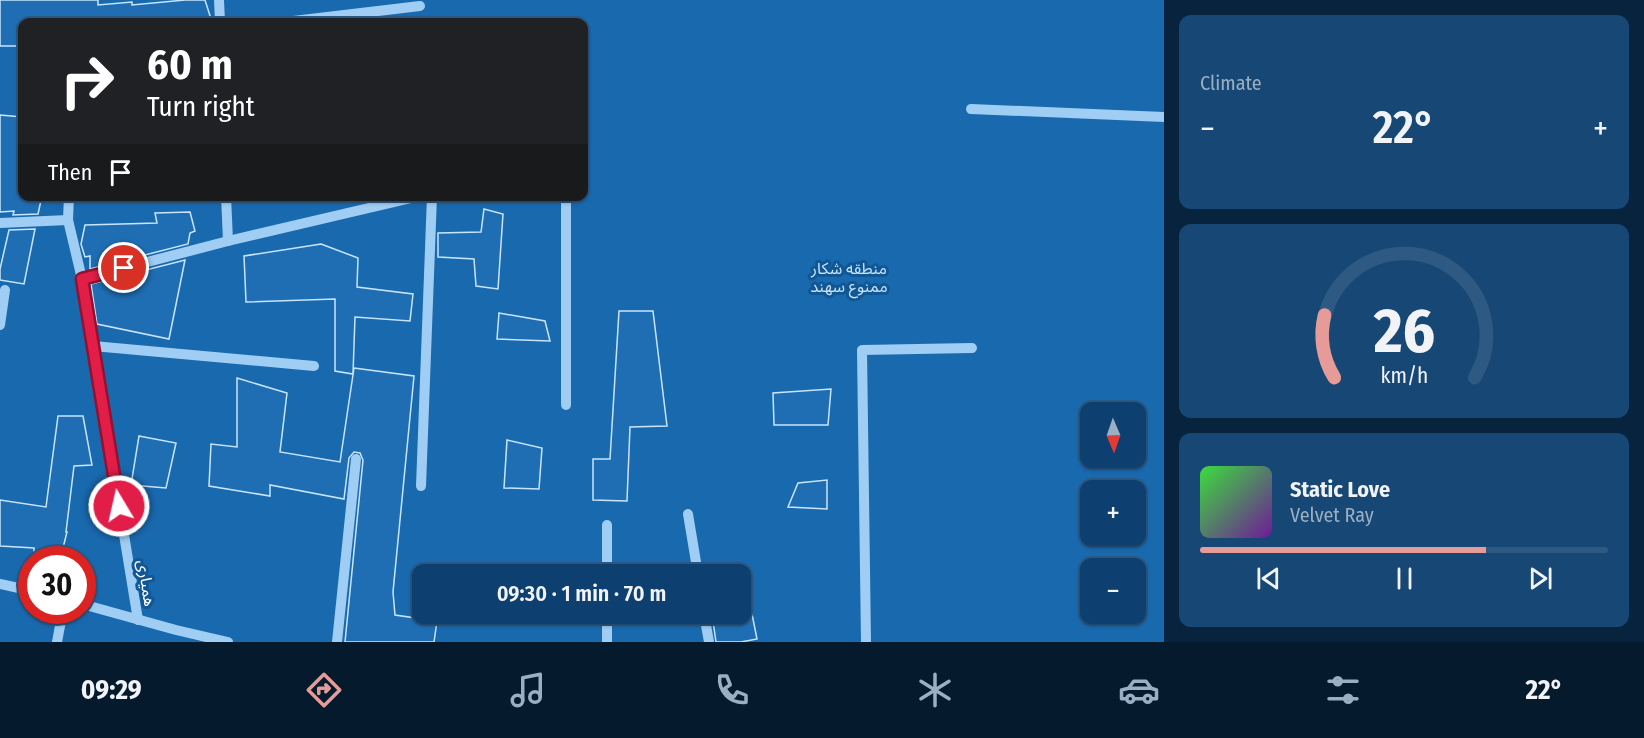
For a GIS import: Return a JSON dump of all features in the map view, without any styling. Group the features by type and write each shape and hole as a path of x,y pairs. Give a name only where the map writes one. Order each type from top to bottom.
{"street":[{"path":"219,0 220,18"},
{"path":"319,18 420,6"},
{"path":"971,109 1164,117"},
{"name":"همیاری","path":"69,201 68,220 82,279 138,620"},
{"path":"226,201 228,241"},
{"path":"82,279 379,201"},
{"path":"422,486 432,201"},
{"path":"566,201 566,405"},
{"path":"0,223 68,220"},
{"path":"0,325 4,290"},
{"path":"93,346 314,366"},
{"path":"866,642 862,350 972,348"},
{"path":"338,642 356,459"},
{"path":"688,513 696,564"},
{"path":"607,525 607,564"},
{"path":"0,584 18,588"},
{"path":"96,608 228,642"},
{"path":"57,642 60,624"},
{"path":"607,624 607,642"},
{"path":"706,624 709,642"},
{"path":"176,630 176,642"}],"green space":[{"name":"منطقه شکار ممنوع سهند","path":"0,0 1164,0 1164,642 0,642"}],"building":[{"path":"0,0 98,0 98,5 132,2 132,5 205,0 211,18 18,18 18,46 0,46"},
{"path":"0,115 18,117 18,201 41,201 38,214 13,215 14,211 0,212"},
{"path":"484,209 503,214 498,289 476,286 474,259 438,257 438,233 481,232"},
{"path":"190,212 195,231 190,233 188,244 90,269 90,256 85,257 81,244 85,225 157,223 155,213"},
{"path":"35,229 24,284 0,280 0,269 9,230"},
{"path":"321,244 358,258 357,287 413,294 410,321 355,317 353,374 335,371 335,299 246,302 244,256"},
{"path":"185,260 169,339 97,324 91,284"},
{"path":"619,311 653,311 667,426 630,427 627,501 593,500 593,459 610,459"},
{"path":"499,313 545,321 550,341 497,339"},
{"path":"354,368 414,376 393,592 395,615 412,617 412,624 437,624 434,642 345,642 363,460 360,453 354,452 349,458 344,499 270,485 270,496 209,486 211,444 237,447 237,378 287,393 280,452 340,462"},
{"path":"831,389 828,425 774,425 773,393"},
{"path":"58,416 83,416 92,465 74,466 64,546 0,546 0,500 46,507"},
{"path":"139,436 176,443 166,488 131,485"},
{"path":"507,440 542,448 539,489 504,488"},
{"path":"827,480 827,509 788,507 798,483"},
{"path":"752,614 757,639 741,642 716,642 713,624 751,624"}],"route":[{"path":"119,506 82,279 124,268"}]}
